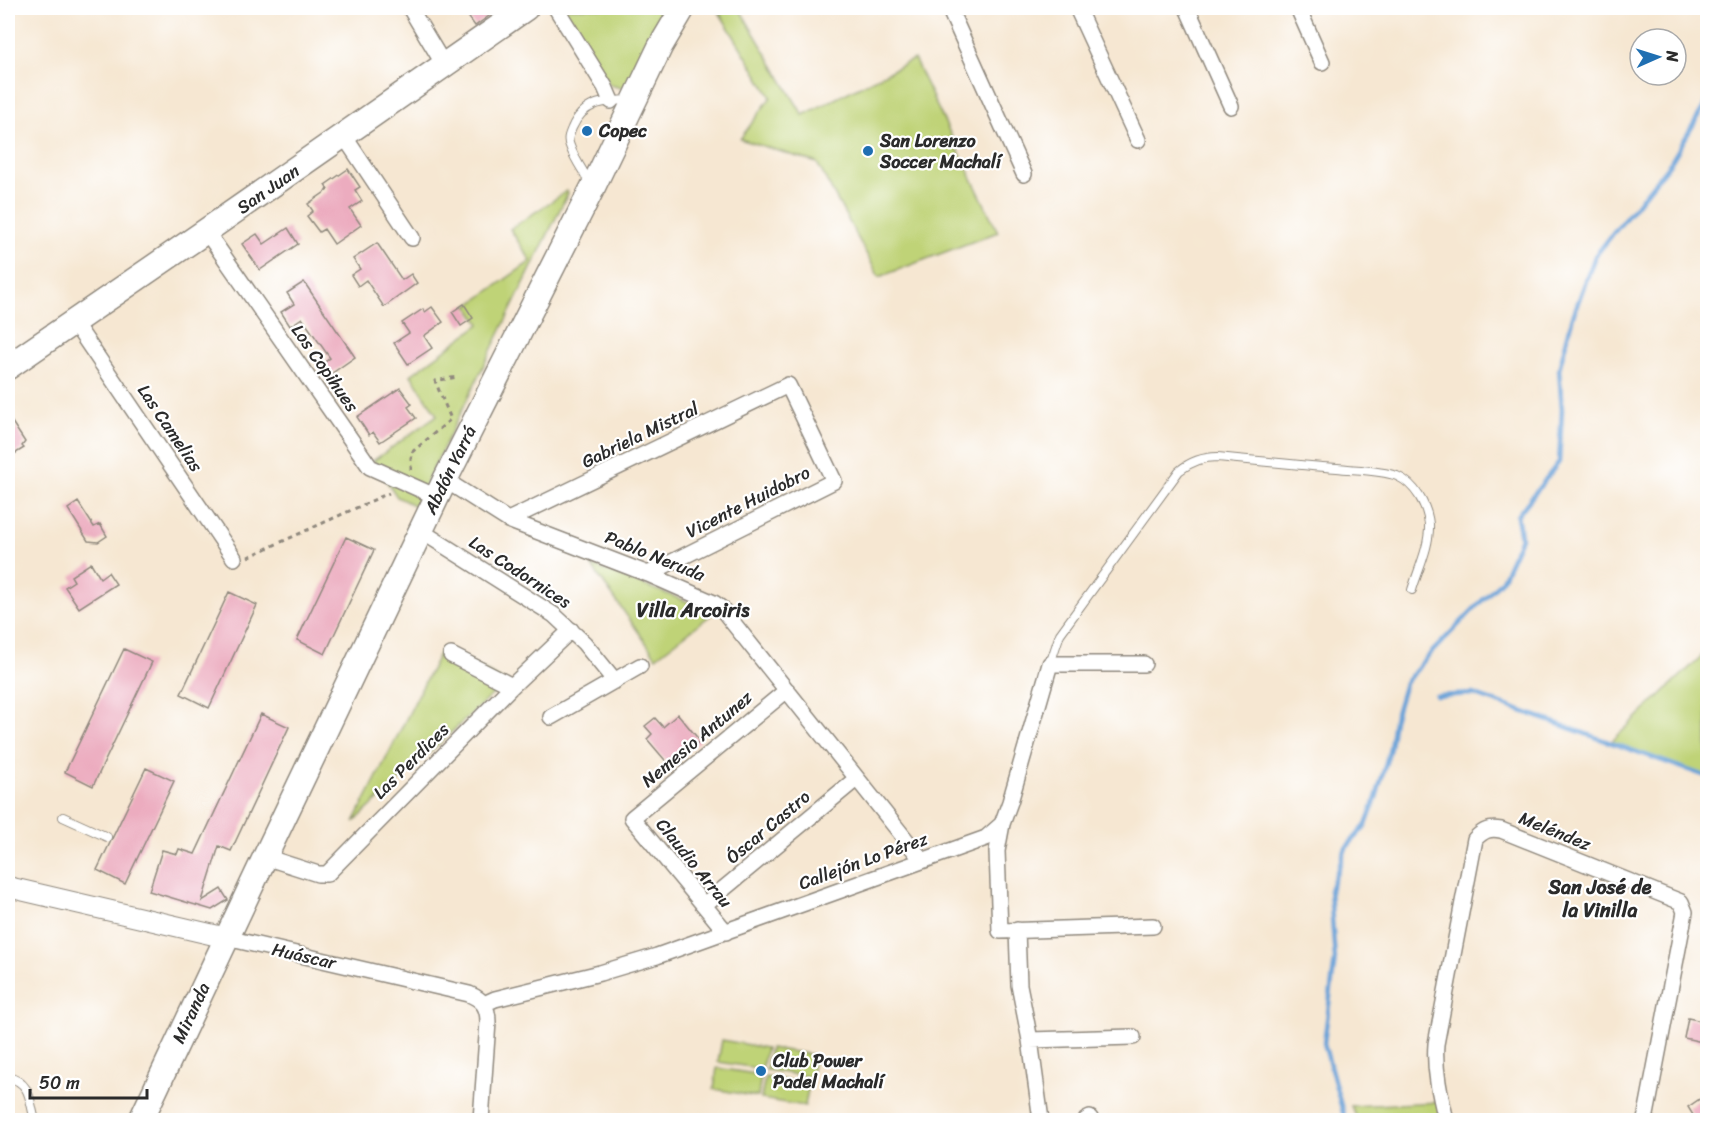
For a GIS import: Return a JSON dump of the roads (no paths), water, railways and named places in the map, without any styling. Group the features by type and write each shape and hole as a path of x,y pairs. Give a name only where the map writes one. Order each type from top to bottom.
{"main road":[{"name":"San Juan","path":"8,368 526,8"},
{"name":"Abdón Yarrá","path":"227,938 441,488 593,187 660,47 683,8"},
{"name":"Miranda","path":"144,1119 227,938"}],"street":[{"path":"410,8 444,65"},
{"path":"556,8 605,87 610,101"},
{"path":"949,8 1024,174"},
{"path":"1077,8 1138,140"},
{"path":"1187,8 1231,106"},
{"path":"1298,8 1322,62"},
{"path":"344,136 412,238"},
{"name":"Los Copihues","path":"206,231 370,467 441,488"},
{"name":"Las Camelias","path":"73,321 234,558"},
{"name":"Vicente Huidobro","path":"648,574 834,481 788,385"},
{"name":"Gabriela Mistral","path":"508,520 788,385"},
{"name":"Pablo Neruda","path":"441,488 508,520 706,598 722,609 922,860"},
{"name":"Las Codornices","path":"421,531 549,611 571,630 615,681"},
{"name":"Las Perdices","path":"265,856 318,874 327,874 512,686 571,630"},
{"path":"451,655 512,686"},
{"path":"1144,664 1050,664 1002,824 998,851 1000,931 1153,926"},
{"path":"551,717 640,666"},
{"name":"Nemesio Antunez","path":"632,818 787,690"},
{"name":"Óscar Castro","path":"704,905 856,779"},
{"name":"Claudio Arrau","path":"632,818 726,932"},
{"name":"Callejón Lo Pérez","path":"484,1004 510,995 600,973 726,932 986,838 1002,824"},
{"name":"Meléndez","path":"1446,1120 1438,1081 1436,1044 1476,839 1483,831 1492,829 1501,830 1681,902 1684,907 1683,924 1645,1120"},
{"name":"Huáscar","path":"8,887 469,994 482,1000 484,1004"},
{"path":"1017,930 1019,985 1030,1040 1041,1120"},
{"path":"481,1120 488,1022 487,1009 484,1004"},
{"path":"1030,1040 1133,1037"}],"lane":[{"path":"593,187 572,151 568,136 577,117 594,104 635,100"},
{"path":"1050,664 1060,634 1179,471 1186,465 1203,458 1368,471 1396,476 1405,481 1418,495 1427,512 1429,522 1427,543 1412,590"},
{"path":"63,817 107,837"},
{"path":"8,1077 16,1079 26,1088 35,1120"}],"waterway":[{"path":"1345,1120 1324,1043 1335,959 1330,890 1346,848 1366,825 1376,798 1405,683 1502,580 1521,538 1517,516 1559,462 1562,410 1559,369 1573,316 1595,256 1671,162 1708,100"},
{"path":"1436,696 1473,694 1708,777"}],"place":[{"name":"Copec","path":"587,131"},
{"name":"San Lorenzo Soccer Machalí","path":"868,151"},
{"name":"Club Power Padel Machalí","path":"761,1071"}],"district":[{"name":"Villa Arcoiris","path":"693,610"},
{"name":"San José de la Vinilla","path":"1600,898"}]}
